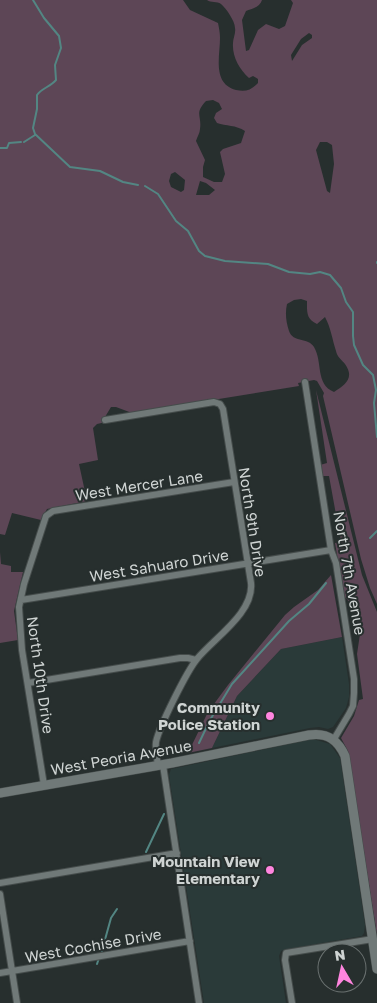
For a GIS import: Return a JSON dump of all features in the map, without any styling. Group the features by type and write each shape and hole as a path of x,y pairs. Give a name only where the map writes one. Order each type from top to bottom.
{"main road":[{"name":"West Peoria Avenue","path":"0,793 161,765 313,734 334,739"},
{"path":"334,739 345,756 377,969"}],"street":[{"name":"North 7th Avenue","path":"305,382 353,672 353,706 334,739"},
{"name":"North 9th Drive","path":"105,420 214,402 220,404 252,589 248,602 227,628 196,660 158,735 156,749 161,765 177,853 199,1003"},
{"name":"West Mercer Lane","path":"48,513 234,482"},
{"name":"North 10th Drive","path":"44,785 20,634 20,600 28,569 48,513"},
{"name":"West Sahuaro Drive","path":"20,600 332,550"},
{"path":"28,683 180,658 196,660"},
{"path":"0,883 177,853"},
{"path":"0,894 17,1003"},
{"path":"292,1003 285,960 286,953 372,939"},
{"name":"West Cochise Drive","path":"0,973 190,941"}],"shaded area":[{"path":"0,0 183,0 190,10 218,23 220,36 220,76 228,87 243,91 258,83 258,79 253,76 249,78 237,62 233,48 235,25 230,15 221,4 207,0 262,0 258,6 246,11 242,20 246,51 249,50 258,30 266,24 279,29 285,26 293,3 291,0 377,0 377,604 361,559 323,396 324,393 317,381 314,380 298,383 299,386 132,413 111,407 105,417 106,422 97,424 93,428 98,460 79,464 87,501 47,509 41,520 12,513 5,535 0,534","holes":["309,33 312,35 312,38 302,45 292,61 291,55 301,39","213,100 219,103 222,109 216,113 214,118 217,123 245,131 241,143 223,149 220,152 225,174 222,182 214,182 203,177 205,160 196,141 200,130 200,109 206,101","320,142 327,142 332,145 334,164 330,193 327,191 316,150","175,172 185,180 184,190 181,192 171,187 169,181 171,174","200,181 215,190 209,195 196,195","301,299 307,301 307,312 311,320 317,324 325,317 338,357 345,364 349,373 345,384 334,392 324,384 314,347 308,342 291,335 287,321 287,304 294,300"]},
{"path":"316,390 362,575 377,612 377,935 348,751 341,738 354,716 359,700 363,699 357,654 360,634 353,606 344,596 335,543 341,542 329,476 322,476 320,465 327,463"},
{"path":"0,552 1,564 11,566 11,572 23,572 14,611 18,640 0,643"},
{"path":"331,575 342,637 281,649 237,696 212,748 188,753 208,712 228,685 285,615 318,590"},
{"path":"342,637 349,684 349,697 346,708 333,727 328,729 310,728 212,748 237,696 281,649"},
{"name":"Mountain View Elementary","path":"313,739 330,744 340,758 365,925 364,933 362,936 281,951 279,956 286,1003 204,1003 169,775 171,769"}],"waterway":[{"path":"33,0 44,18 59,36 61,48 55,65 56,80 37,95 37,109 33,128 35,134 70,167 100,171 123,182 138,185"},
{"path":"24,142 35,135"},
{"path":"0,148 7,148 9,143 21,142"},
{"path":"145,186 158,194 176,221 188,231 199,251 205,256 225,261 268,264 289,272 310,274 320,272 330,275 341,288 346,302 353,312 354,345 363,365 373,375 376,390 374,403 377,437"},
{"path":"370,538 377,531"},
{"path":"199,743 210,720 232,684 289,621 309,604 326,583"},
{"path":"146,852 164,814"},
{"path":"101,954 111,918 117,909"},
{"path":"97,964 99,958"}],"place":[{"name":"Community Police Station","path":"270,716"},
{"name":"Mountain View Elementary","path":"270,870"}]}
